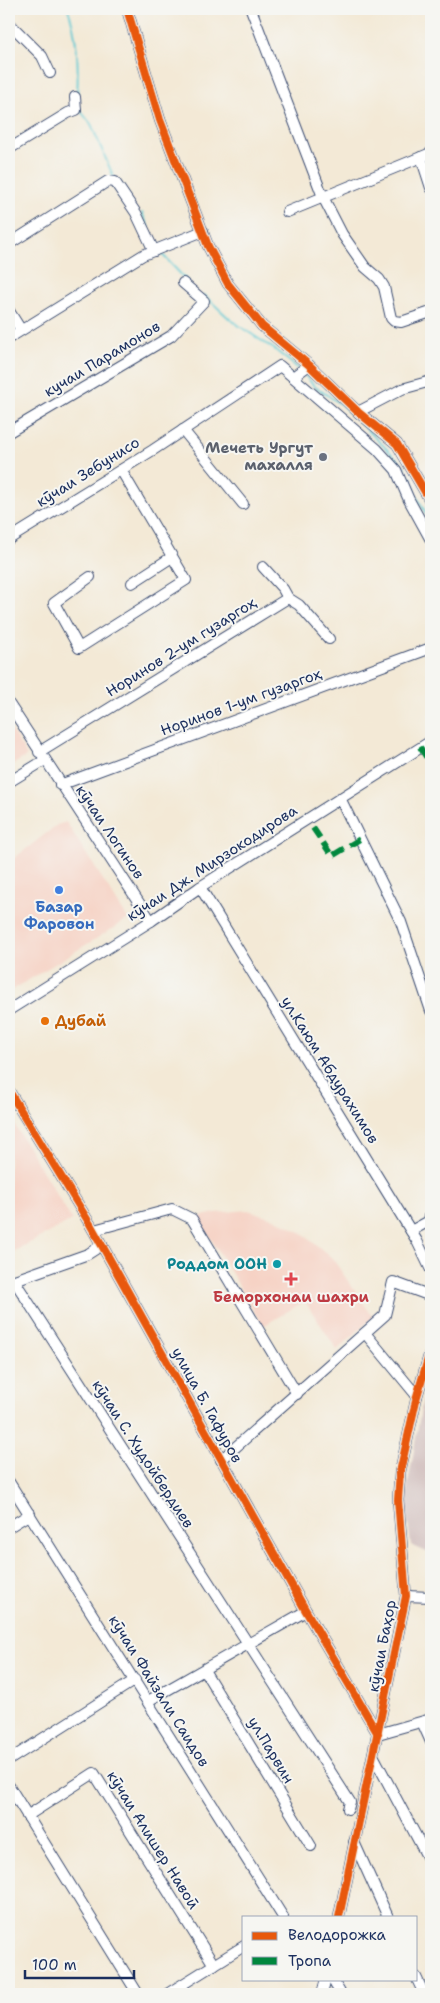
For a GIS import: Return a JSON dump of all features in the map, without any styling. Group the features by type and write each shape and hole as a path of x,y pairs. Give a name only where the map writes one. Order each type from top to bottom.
{"street":[{"path":"127,9 160,120 208,246 228,284 262,326 309,366 358,412 398,444 431,502"},
{"path":"251,9 324,197 342,234 365,267 384,287 391,318 394,321 401,322 431,312"},
{"path":"9,23 42,56 50,72"},
{"path":"9,149 76,110 75,97"},
{"path":"288,212 431,152"},
{"path":"421,157 431,188"},
{"path":"9,244 108,181 115,182 136,213 154,250"},
{"path":"9,338 143,255 203,231"},
{"name":"кучаи Парамонов","path":"9,432 171,336 204,301 184,283"},
{"path":"9,311 21,330"},
{"name":"кӯчаи Зебунисо","path":"9,539 121,470 280,366 293,377"},
{"path":"309,366 293,377 377,449 396,470 409,500 431,540"},
{"path":"358,412 402,389 431,381"},
{"path":"183,430 243,504"},
{"path":"90,577 54,603 79,648 186,580 121,470"},
{"path":"132,583 172,557"},
{"path":"263,567 283,589 288,598 299,605 329,639"},
{"name":"Норинов 2-ум гузаргоҳ","path":"9,782 42,756 288,598"},
{"name":"Норинов 1-ум гузаргоҳ","path":"60,785 431,648"},
{"path":"9,704 42,756"},
{"name":"кӯчаи Дж. Мирзокодирова","path":"9,1010 151,922 200,887 431,741"},
{"name":"кӯчаи Логинов","path":"42,756 151,922"},
{"path":"340,798 401,922 431,1011"},
{"name":"ул.Каюм Абдурахимов","path":"200,887 411,1231 431,1270"},
{"name":"улица Б. Гафуров","path":"9,1091 94,1230 306,1611 378,1734"},
{"path":"94,1230 172,1209 192,1219 297,1394"},
{"path":"411,1231 429,1221 431,1210"},
{"path":"11,1281 88,1254 102,1245"},
{"path":"88,1254 110,1259"},
{"name":"кӯчаи С. Худойбердиев","path":"11,1281 350,1802 348,1809"},
{"path":"222,1460 385,1315 393,1282 431,1296"},
{"path":"365,1333 417,1396"},
{"name":"кӯчаи Баҳор","path":"339,1916 406,1596 398,1500 400,1472 417,1396 431,1349"},
{"name":"кӯчаи Файзали Саидов","path":"9,1482 282,1916"},
{"path":"9,1527 30,1514"},
{"name":"кӯчаи Баҳор","path":"406,1596 431,1597"},
{"path":"148,1701 306,1611"},
{"name":"ул.Парвин","path":"204,1670 311,1846"},
{"path":"9,1760 134,1680"},
{"path":"378,1734 426,1721 431,1742"},
{"path":"373,1756 431,1864"},
{"name":"кӯчаи Алишер Навоӣ","path":"27,1816 94,1773 214,1965"},
{"path":"9,1786 138,1994"},
{"path":"354,1842 388,1916"},
{"path":"167,1994 242,1947"},
{"path":"322,1994 326,1980"},
{"path":"333,1980 341,1994"},
{"path":"417,1980 424,1994"}],"shaded area":[{"path":"9,726 27,756 9,767"},
{"name":"Базар Фаровон","path":"66,822 128,919 9,992 9,857 12,860 57,825"},
{"path":"11,1119 72,1220 9,1254 9,1120"},
{"name":"Беморхонаи шахри","path":"248,1210 276,1219 302,1233 332,1258 373,1317 337,1350 305,1301 263,1326 198,1217 215,1213"},
{"path":"431,1367 431,1554 411,1545 405,1501 424,1393"}],"waterway":[{"path":"68,9 77,51 77,95"},
{"path":"79,109 91,124 114,178"},
{"path":"142,213 148,227"},
{"path":"160,252 187,281"},
{"path":"204,295 232,321 274,349 299,369"},
{"path":"304,374 314,386 342,405 405,467"},
{"path":"411,477 415,493 431,523"}],"marked path":[{"path":"420,747 430,763 431,771"},
{"path":"313,828 332,856 360,839"}],"cycle path":[{"path":"127,9 160,120 208,246 228,284 262,326 309,365 358,412 397,444 431,502"},
{"path":"9,1091 90,1224 306,1611 378,1734"},
{"path":"339,1916 406,1596 398,1500 400,1472 417,1396 431,1349"}],"place":[{"name":"Мечеть Ургут махалля","path":"323,457"},
{"name":"Базар Фаровон","path":"59,890"},
{"name":"Дубай","path":"45,1021"},
{"name":"Роддом ООН","path":"277,1264"},
{"name":"Беморхонаи шахри","path":"291,1279"}]}
